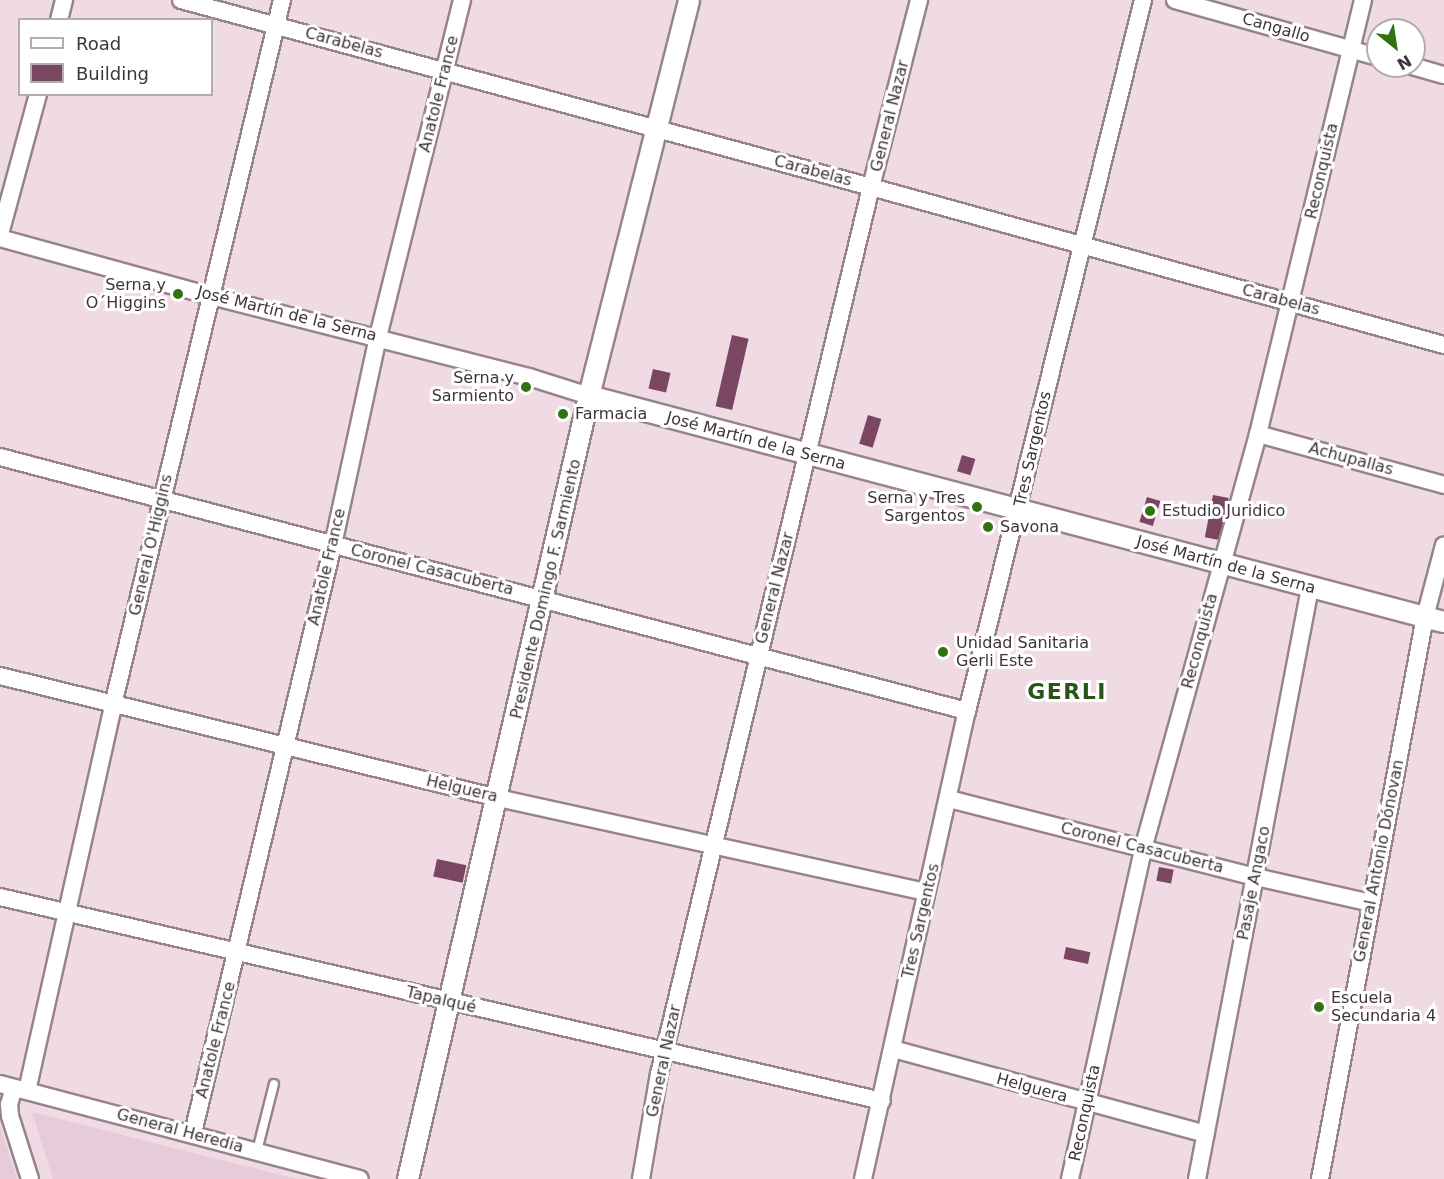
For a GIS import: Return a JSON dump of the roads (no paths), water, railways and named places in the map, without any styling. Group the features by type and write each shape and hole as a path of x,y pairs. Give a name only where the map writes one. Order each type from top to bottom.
{"street":[{"path":"59,18 64,0"},
{"name":"Carabelas","path":"181,0 446,70 1444,345"},
{"name":"General O'Higgins","path":"30,1179 10,1116 9,1104 68,914 113,705 282,0"},
{"name":"Anatole France","path":"193,1133 333,544 378,337 462,0"},
{"name":"Presidente Domingo F. Sarmiento","path":"408,1179 448,1001 498,798 589,396 689,0"},
{"name":"General Nazar","path":"641,1179 665,1053 758,656 809,455 871,187 920,0"},
{"name":"Tres Sargentos","path":"863,1179 968,711 1143,0"},
{"name":"Cangallo","path":"1175,0 1366,53"},
{"name":"Reconquista","path":"1070,1179 1143,849 1292,303 1363,0"},
{"path":"1426,70 1444,75"},
{"path":"0,236 37,96"},
{"name":"José Martín de la Serna","path":"0,236 211,296 378,337 809,455 1435,619"},
{"name":"Achupallas","path":"1258,434 1444,485"},
{"name":"Coronel Casacuberta","path":"0,457 968,711"},
{"name":"General Antonio Dónovan","path":"1320,1179 1371,903 1435,619 1444,545"},
{"name":"Pasaje Angaco","path":"1197,1179 1310,588"},
{"name":"Helguera","path":"0,676 498,798 926,892"},
{"name":"Coronel Casacuberta","path":"949,799 1256,877 1371,903"},
{"name":"Tapalqué","path":"0,897 665,1053 882,1101"},
{"name":"Helguera","path":"893,1049 1206,1134"},
{"name":"General Heredia","path":"14,1088 193,1133 360,1179"}],"lane":[{"path":"257,1151 274,1084"}],"place":[{"name":"Serna y O´Higgins","path":"178,294"},
{"name":"Serna y Sarmiento","path":"526,387"},
{"name":"Farmacia","path":"563,414"},
{"name":"Serna y Tres Sargentos","path":"977,507"},
{"name":"Estudio Juridico","path":"1150,511"},
{"name":"Savona","path":"988,527"},
{"name":"Unidad Sanitaria Gerli Este","path":"943,652"},
{"name":"Escuela Secundaria 4","path":"1319,1007"}],"district":[{"name":"GERLI","path":"1067,692"}]}
